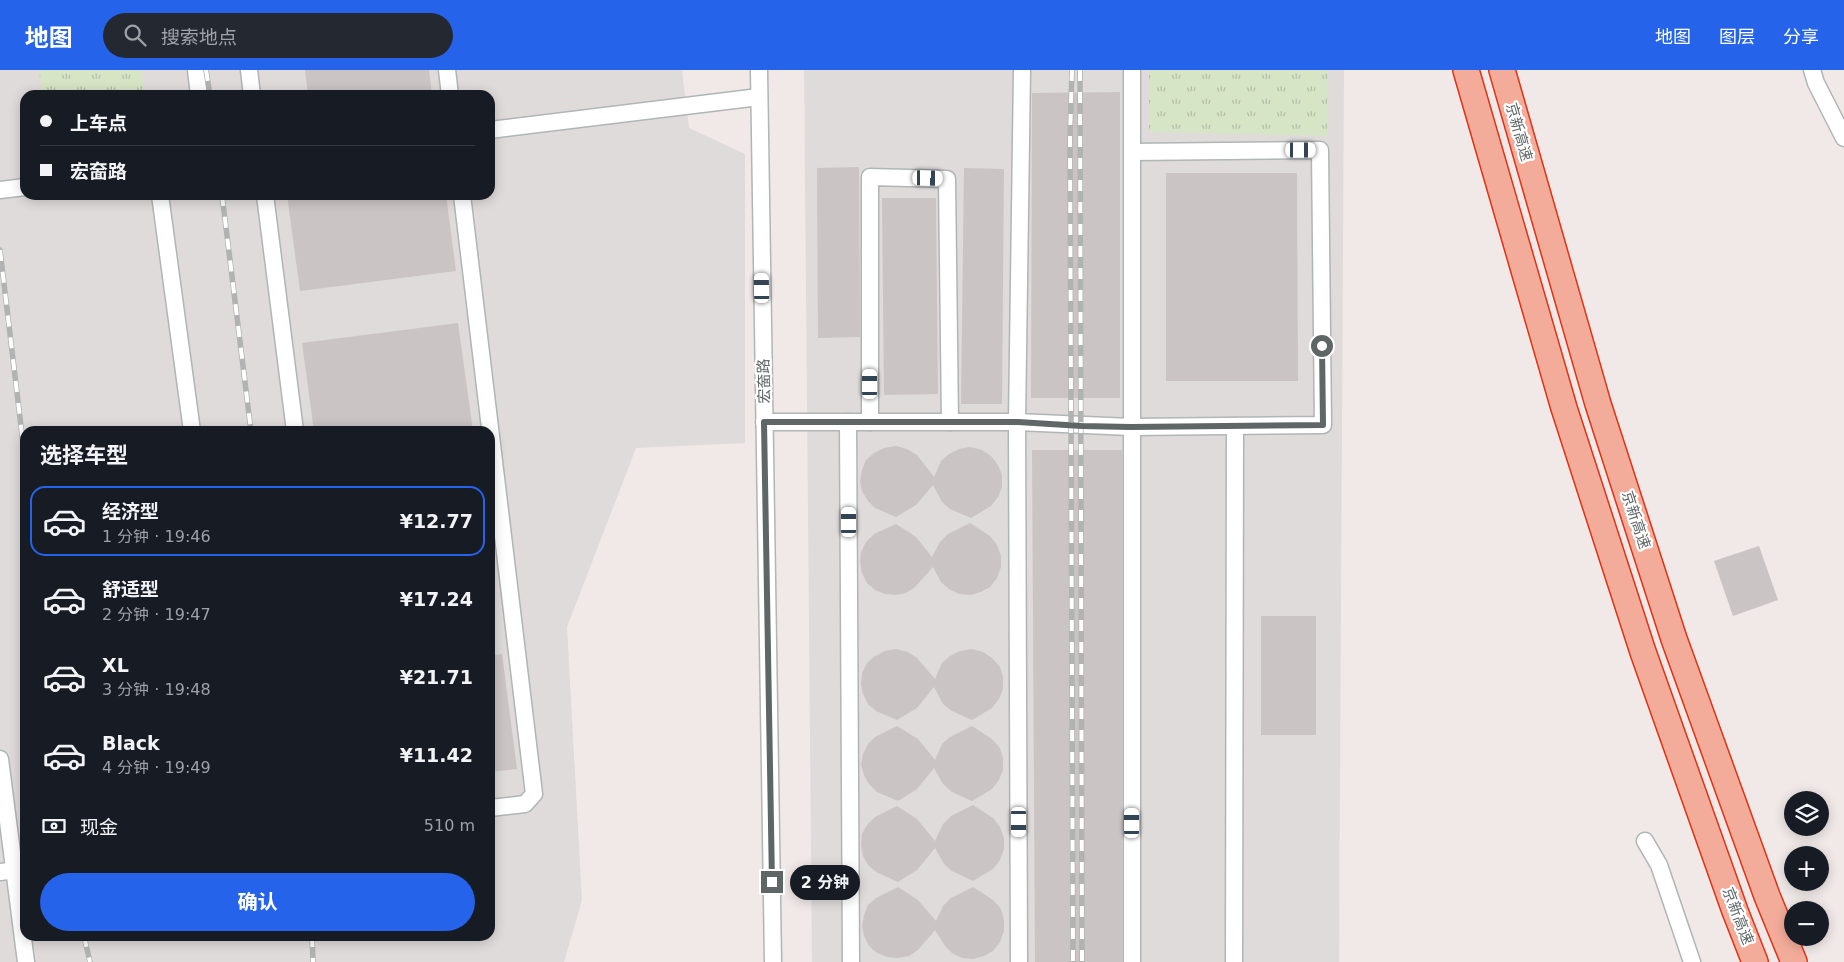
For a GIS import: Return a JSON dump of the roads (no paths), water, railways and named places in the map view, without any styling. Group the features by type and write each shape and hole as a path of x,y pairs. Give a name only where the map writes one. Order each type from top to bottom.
{"highway":[{"name":"京新高速","path":"1466,70 1564,408 1643,652 1755,962"},
{"name":"京新高速","path":"1502,70 1598,404 1674,639 1767,896 1794,962"}],"street":[{"path":"196,70 198,90"},
{"path":"249,70 251,90"},
{"path":"447,70 449,90"},
{"name":"宏奤路","path":"759,70 774,962"},
{"path":"1020,962 1018,422 1022,70"},
{"path":"1132,70 1132,962"},
{"path":"1812,70 1816,83 1844,138"},
{"path":"495,129 759,97"},
{"path":"764,422 1018,422 1131,427 1323,425 1320,150 1132,152"},
{"path":"870,422 870,177 947,179 950,422"},
{"path":"0,190 20,188"},
{"path":"161,200 191,426"},
{"path":"266,200 294,426"},
{"path":"463,200 490,426"},
{"path":"848,422 851,962"},
{"path":"1234,962 1235,426"},
{"path":"495,470 534,794 525,804 495,807"},
{"path":"0,759 20,920"},
{"path":"1644,841 1659,865 1692,962"},
{"path":"23,941 26,962"}],"railway":[{"path":"206,70 209,90"},
{"path":"1072,70 1070,137 1073,962"},
{"path":"1080,70 1082,962"},
{"path":"223,200 250,426"},
{"path":"0,250 21,426"},
{"path":"85,941 90,962"},
{"path":"312,941 313,962"}]}
